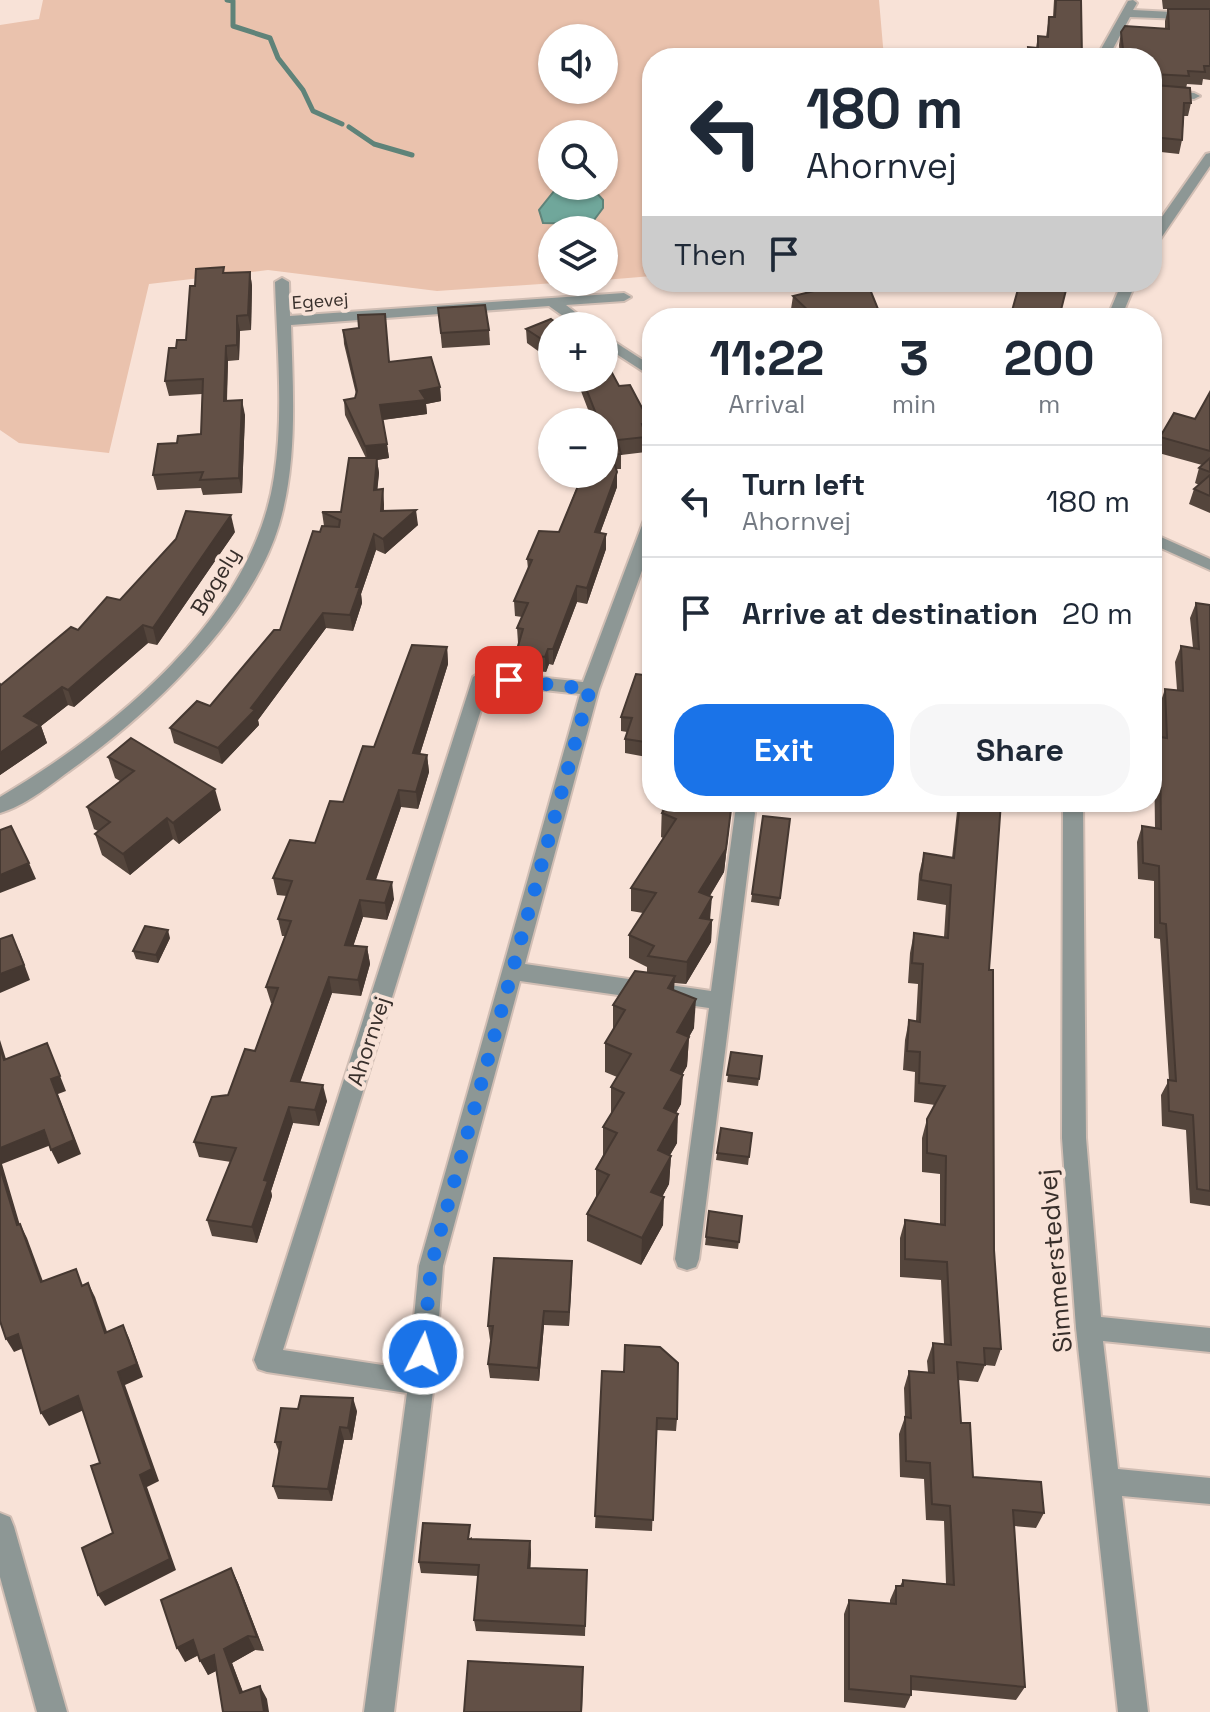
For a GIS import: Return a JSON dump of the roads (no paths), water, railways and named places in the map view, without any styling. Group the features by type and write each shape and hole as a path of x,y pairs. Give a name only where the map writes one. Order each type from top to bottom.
{"street":[{"path":"1107,48 1124,13 1135,0"},
{"path":"1124,13 1210,17"},
{"path":"1162,93 1194,96"},
{"path":"1162,227 1210,157"},
{"name":"Bøgely","path":"0,806 24,793 139,707 204,640 247,577 272,521 282,478 282,282"},
{"name":"Egevej","path":"283,321 624,297"},
{"path":"552,302 566,312"},
{"path":"618,349 642,366"},
{"path":"1162,543 1210,565"},
{"path":"379,1712 421,1383 431,1266 590,689 642,547"},
{"name":"Ahornvej","path":"421,1383 267,1360 482,677 590,689"},
{"name":"Simmerstedvej","path":"1073,812 1074,1138 1089,1328 1133,1712"},
{"path":"687,1259 745,813"},
{"path":"512,971 721,1001"},
{"path":"1089,1328 1210,1340"},
{"path":"1107,1481 1210,1491"},
{"path":"0,1527 52,1712"}],"water":[{"path":"547,200 603,200 603,208 597,216 541,216 539,210"}],"waterway":[{"path":"227,0 233,1 233,26 270,38 278,58 303,90 313,111 342,124"},
{"path":"349,127 374,144 412,155"}]}
